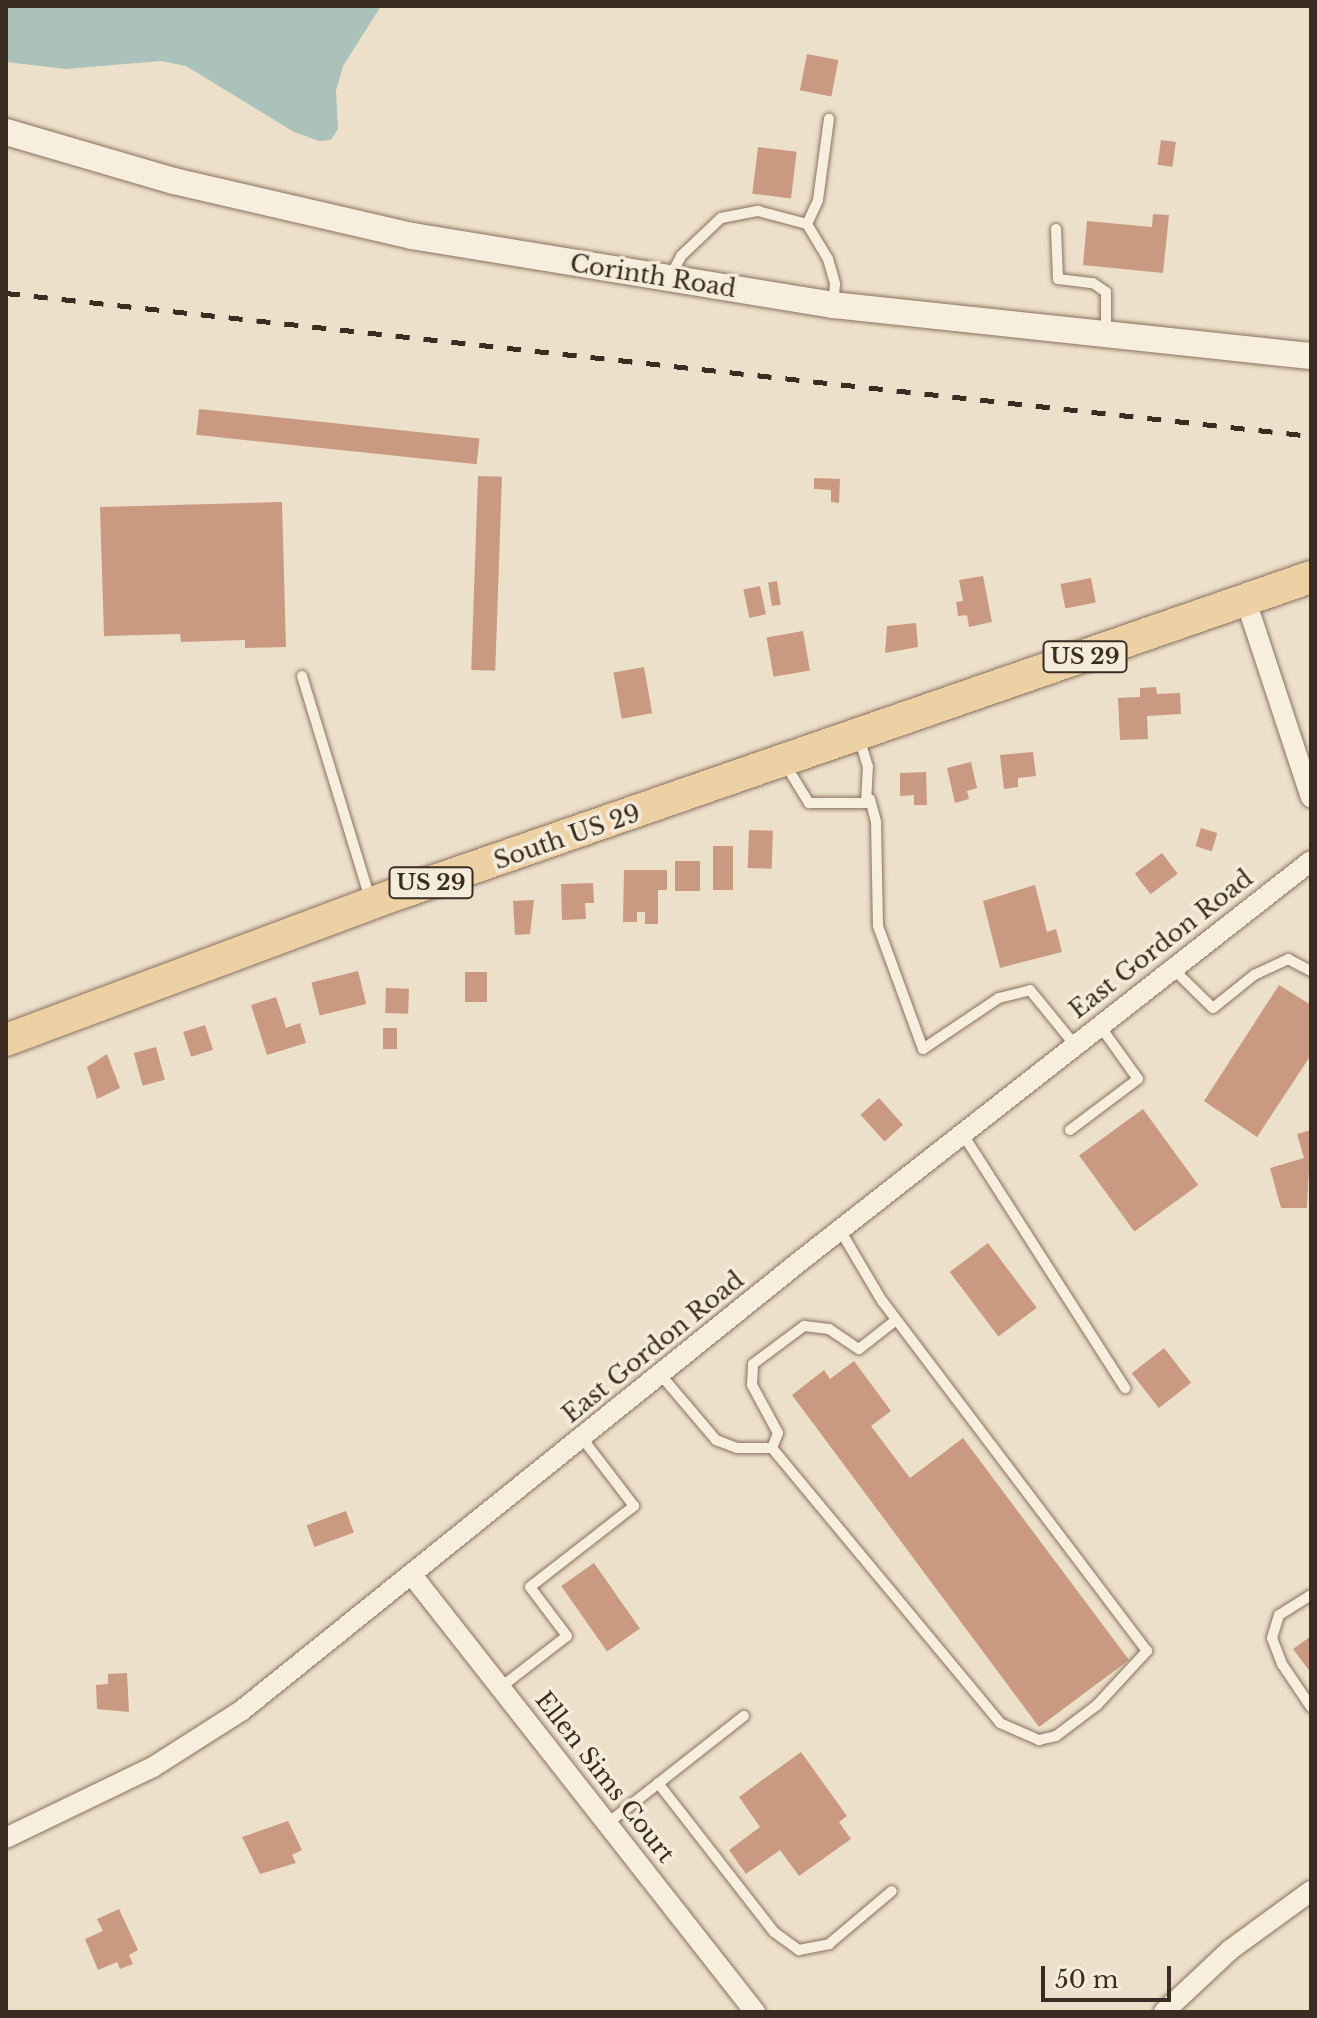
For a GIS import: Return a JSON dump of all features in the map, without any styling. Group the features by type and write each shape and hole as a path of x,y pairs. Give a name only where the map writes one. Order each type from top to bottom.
{"main road":[{"name":"US 29","path":"859,736 1311,577"},
{"name":"South US 29","path":"6,1040 371,904 859,736"}],"street":[{"name":"Corinth Road","path":"6,132 174,181 412,236 833,305 1106,338 1311,356"},
{"path":"1246,601 1311,798"},
{"name":"East Gordon Road","path":"6,1838 153,1767 241,1711 1099,1024 1311,861"},
{"name":"Ellen Sims Court","path":"412,1575 755,2012"},
{"path":"1164,2012 1230,1950 1311,1891"}],"lane":[{"path":"807,224 818,200 829,119"},
{"path":"669,279 681,256 721,218 758,211 807,224 828,259 835,284 833,305"},
{"path":"1056,229 1058,279 1093,283 1106,292 1106,338"},
{"path":"302,676 371,904"},
{"path":"859,736 868,767 870,799 876,822 878,926 923,1049 999,998 1030,990 1074,1044"},
{"path":"784,762 809,803 870,799"},
{"path":"1172,968 1213,1008 1254,975 1288,959 1311,971"},
{"path":"1070,1130 1138,1079 1099,1024"},
{"path":"962,1133 1125,1388"},
{"path":"772,1448 1000,1723 1039,1740 1056,1736 1097,1705 1147,1651 896,1320 840,1230"},
{"path":"772,1448 778,1433 752,1385 753,1364 804,1326 829,1329 859,1349 896,1320"},
{"path":"660,1374 716,1440 737,1448 772,1448"},
{"path":"501,1687 567,1636 530,1587 634,1506 582,1438"},
{"path":"1311,1595 1279,1615 1272,1638 1282,1664 1311,1707"},
{"path":"608,1823 744,1716"},
{"path":"658,1783 774,1932 799,1950 829,1944 892,1891"}],"shaded area":[{"path":"6,6 381,6 343,66 336,91 338,129 331,140 319,141 294,132 186,66 161,61 66,69 6,62"}],"building":[{"path":"807,54 838,60 831,96 800,90"},
{"path":"1161,140 1176,142 1172,167 1158,165"},
{"path":"758,147 797,152 791,198 752,194"},
{"path":"1153,214 1169,215 1163,273 1083,265 1087,221 1152,227"},
{"path":"199,409 479,438 477,464 196,435"},
{"path":"478,476 502,477 495,671 471,670"},
{"path":"814,478 840,479 839,503 831,502 831,490 814,489"},
{"path":"282,502 286,647 245,648 245,640 181,642 180,634 104,636 100,507"},
{"path":"983,576 992,622 969,627 967,615 958,616 956,602 963,601 959,580"},
{"path":"1091,578 1096,603 1065,608 1061,584"},
{"path":"777,581 781,605 772,606 768,582"},
{"path":"760,586 766,614 749,618 743,590"},
{"path":"916,623 918,647 885,653 887,626"},
{"path":"803,631 810,670 774,677 767,637"},
{"path":"644,667 652,713 622,719 613,672"},
{"path":"1156,687 1157,694 1180,693 1181,714 1147,716 1148,739 1120,740 1118,698 1140,697 1140,688"},
{"path":"1033,752 1036,776 1018,778 1018,787 1004,789 1000,755"},
{"path":"971,762 977,788 967,791 969,799 955,803 947,768"},
{"path":"926,772 927,805 914,805 914,795 900,796 900,773"},
{"path":"1201,828 1217,833 1212,851 1195,846"},
{"path":"749,830 773,831 772,869 748,868"},
{"path":"713,846 733,846 733,890 713,890"},
{"path":"1162,853 1178,874 1150,894 1135,873"},
{"path":"675,861 700,861 700,891 675,891"},
{"path":"624,870 667,870 667,890 658,890 658,924 645,924 645,912 637,912 637,922 623,922"},
{"path":"593,883 594,903 585,903 586,919 562,920 561,884"},
{"path":"1035,885 1047,932 1056,929 1062,952 1000,968 983,901"},
{"path":"534,900 530,934 515,935 513,901"},
{"path":"358,971 366,1004 320,1016 311,983"},
{"path":"465,972 487,972 487,1002 465,1002"},
{"path":"1279,985 1311,1005 1311,1055 1257,1137 1204,1101"},
{"path":"386,988 409,989 408,1014 385,1013"},
{"path":"276,997 286,1028 300,1023 306,1043 267,1055 251,1005"},
{"path":"205,1025 213,1050 191,1057 183,1032"},
{"path":"383,1028 397,1028 397,1049 383,1049"},
{"path":"156,1047 165,1080 143,1086 134,1053"},
{"path":"107,1054 120,1088 97,1099 87,1067"},
{"path":"879,1098 903,1125 885,1141 860,1115"},
{"path":"1143,1109 1198,1185 1134,1231 1079,1155"},
{"path":"1311,1130 1307,1208 1281,1208 1270,1168 1304,1158 1297,1134"},
{"path":"988,1243 1037,1308 998,1337 950,1272"},
{"path":"1164,1348 1191,1383 1159,1408 1132,1373"},
{"path":"854,1361 891,1411 871,1426 910,1478 963,1438 1129,1660 1039,1727 792,1395 824,1370 830,1379"},
{"path":"346,1511 354,1533 314,1547 307,1525"},
{"path":"594,1563 640,1629 607,1651 561,1586"},
{"path":"1311,1636 1311,1673 1293,1649"},
{"path":"127,1673 129,1712 97,1709 96,1685 108,1684 108,1674"},
{"path":"801,1752 847,1816 839,1822 851,1839 799,1876 780,1850 746,1874 729,1850 760,1827 739,1797"},
{"path":"288,1821 302,1850 292,1855 296,1863 260,1874 242,1837"},
{"path":"119,1909 138,1950 129,1955 133,1964 120,1969 117,1962 98,1970 85,1939 103,1931 97,1919"}],"railway":[{"path":"6,293 1311,436"}]}
